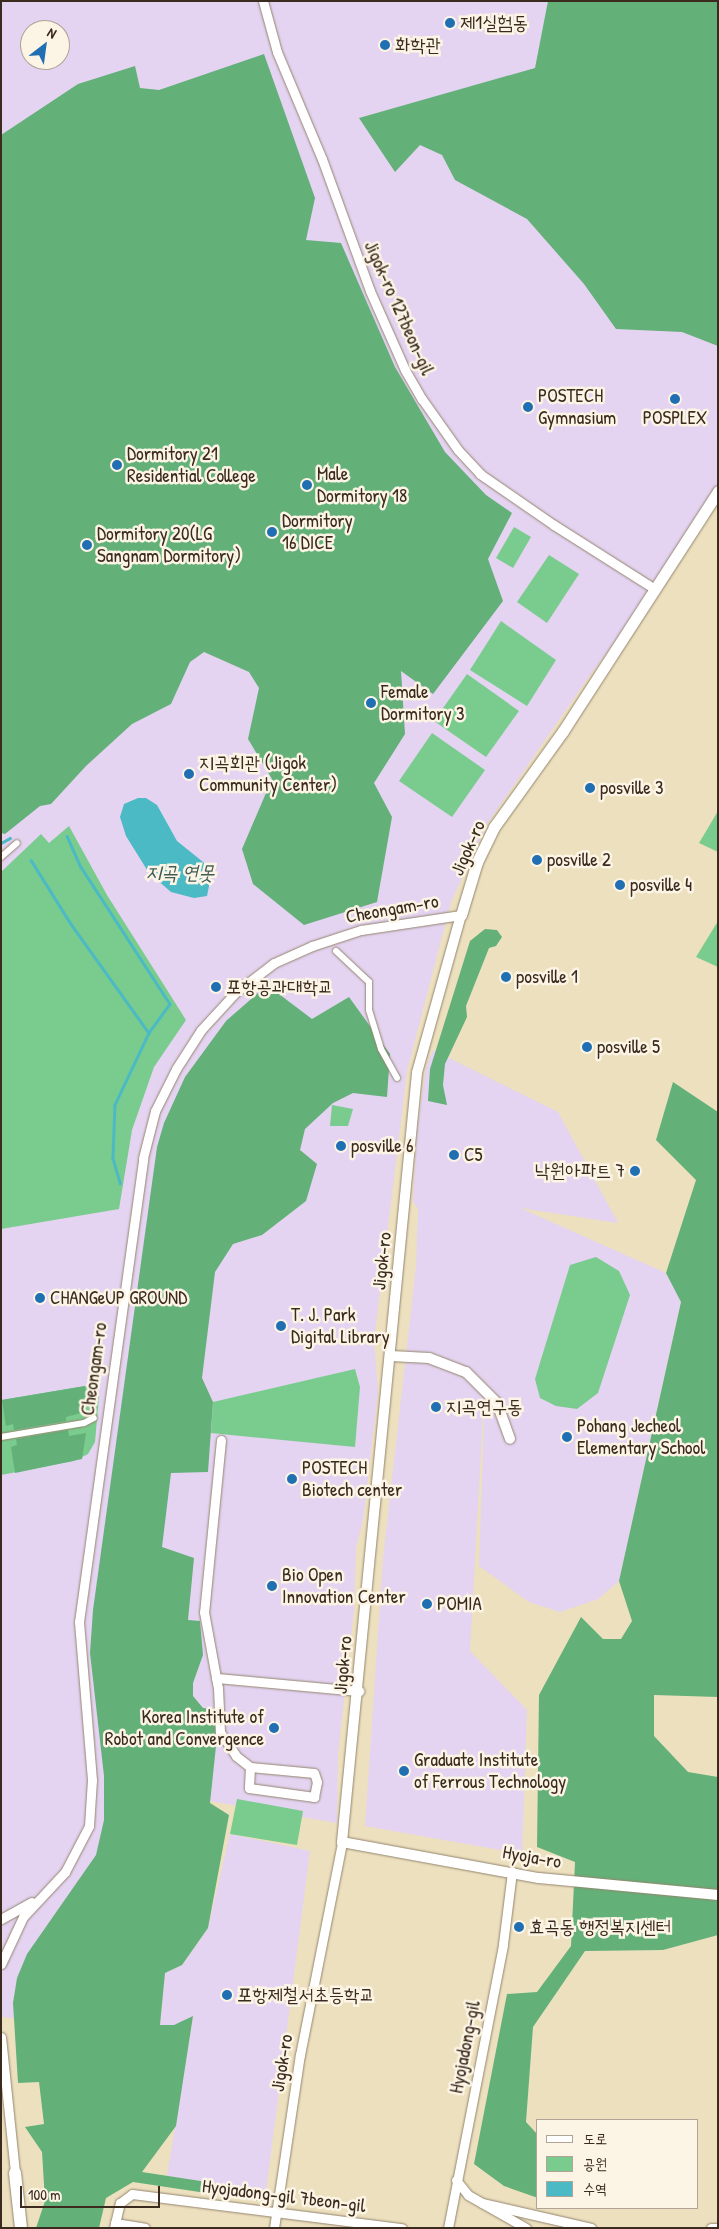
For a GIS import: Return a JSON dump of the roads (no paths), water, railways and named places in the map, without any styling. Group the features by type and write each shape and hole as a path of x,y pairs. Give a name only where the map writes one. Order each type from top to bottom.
{"main road":[{"name":"Jigok-ro","path":"462,915 477,862 494,827 563,731 718,491"},
{"path":"15,2173 21,2228"}],"street":[{"name":"Jigok-ro 127beon-gil","path":"263,1 277,52 322,159 370,291 404,370 422,399 477,471 554,525 655,589"},
{"path":"1,857 17,843"},
{"name":"Jigok-ro","path":"274,2228 300,2056 342,1842 359,1691 417,1073 462,915"},
{"name":"Cheongam-ro","path":"1,1964 23,1917 50,1888 82,1844 92,1807 78,1622 144,1158 155,1111 176,1069 201,1030 236,992 274,963 312,946 361,930 462,915"},
{"path":"336,951 369,982 369,1010 381,1048 397,1078"},
{"path":"390,1356 429,1358 466,1372 497,1403 510,1439"},
{"path":"1,1437 84,1423 94,1418"},
{"path":"221,1440 204,1612 216,1678 220,1732 236,1756 250,1767 314,1773 317,1782 314,1796 249,1788 250,1767"},
{"path":"216,1678 359,1691"},
{"name":"Hyoja-ro","path":"342,1842 602,1886 718,1895"},
{"name":"Hyojadong-gil","path":"448,2228 503,1944 512,1872"},
{"path":"1,1919 19,1911 50,1888"},
{"path":"2,2042 15,2173"},
{"path":"456,2180 468,2195 526,2228"},
{"name":"Hyojadong-gil 7beon-gil","path":"115,2226 120,2203 132,2194 402,2228"},
{"path":"482,2203 591,2228"},
{"path":"115,2226 145,2228"},
{"path":"712,2228 718,2228"}],"water":[{"name":"지곡 연못","path":"138,798 146,798 157,805 177,841 208,866 211,876 207,896 194,898 171,892 149,873 126,836 120,817 124,804"}],"waterway":[{"path":"67,836 81,867 170,1004 149,1033 115,1105 113,1158 120,1183"},
{"path":"1,843 10,838"},
{"path":"31,860 71,924 149,1033"}],"place":[{"name":"제1실험동","path":"450,23"},
{"name":"화학관","path":"385,45"},
{"name":"POSPLEX","path":"675,399"},
{"name":"POSTECH Gymnasium","path":"528,407"},
{"name":"Dormitory 21 Residential College","path":"117,465"},
{"name":"Male Dormitory 18","path":"307,485"},
{"name":"Dormitory 16 DICE","path":"272,532"},
{"name":"Dormitory 20(LG Sangnam Dormitory)","path":"87,545"},
{"name":"Female Dormitory 3","path":"371,703"},
{"name":"지곡회관 (Jigok Community Center)","path":"189,774"},
{"name":"posville 3","path":"590,788"},
{"name":"posville 2","path":"537,860"},
{"name":"posville 4","path":"620,885"},
{"name":"posville 1","path":"506,977"},
{"name":"포항공과대학교","path":"216,987"},
{"name":"posville 5","path":"587,1047"},
{"name":"posville 6","path":"341,1146"},
{"name":"C5","path":"454,1155"},
{"name":"낙원아파트 7","path":"635,1171"},
{"name":"CHANGeUP GROUND","path":"40,1298"},
{"name":"T. J. Park Digital Library","path":"281,1326"},
{"name":"지곡연구동","path":"436,1407"},
{"name":"Pohang Jecheol Elementary School","path":"567,1437"},
{"name":"POSTECH Biotech center","path":"292,1479"},
{"name":"Bio Open Innovation Center","path":"272,1586"},
{"name":"POMIA","path":"427,1604"},
{"name":"Korea Institute of Robot and Convergence","path":"274,1728"},
{"name":"Graduate Institute of Ferrous Technology","path":"404,1771"},
{"name":"효곡동 행정복지센터","path":"519,1927"},
{"name":"포항제철서초등학교","path":"227,1995"}]}
